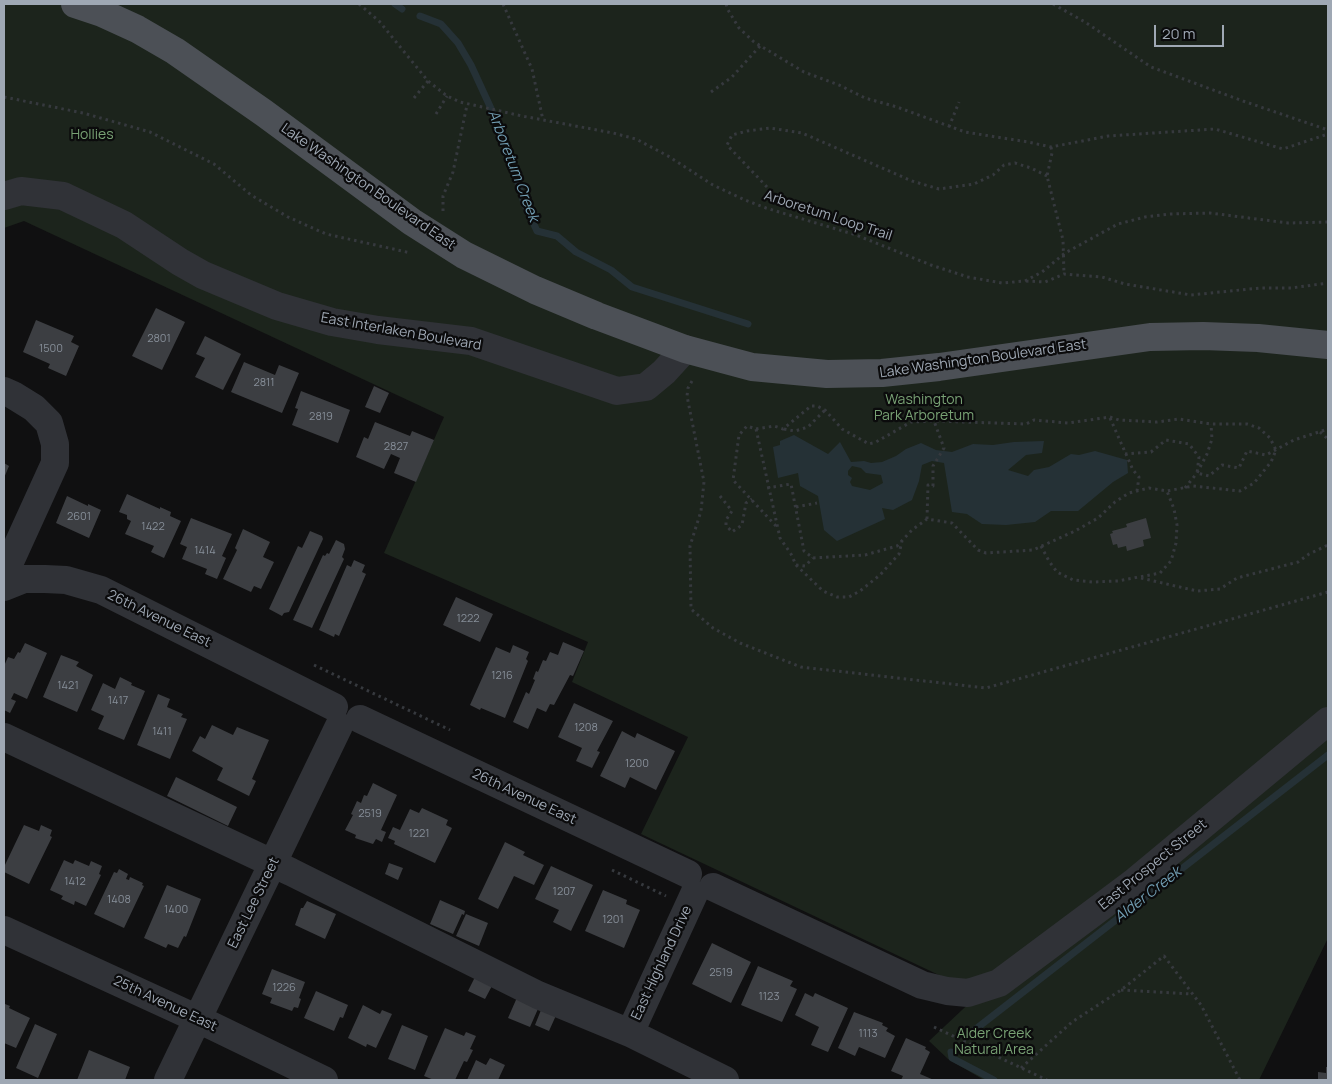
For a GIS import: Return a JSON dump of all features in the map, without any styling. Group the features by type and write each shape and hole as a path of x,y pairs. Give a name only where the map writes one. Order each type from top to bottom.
{"main road":[{"name":"Lake Washington Boulevard East","path":"75,4 102,13 174,51 271,118 412,222 464,256 535,290 597,316 685,349 752,367 826,374 882,373 939,367 1150,337 1258,338 1328,345"}],"street":[{"name":"East Interlaken Boulevard","path":"4,196 21,191 63,196 124,225 203,276 277,306 332,322 378,330 471,341 617,391 646,387 660,376 685,349"},
{"path":"4,391 34,408 48,422 55,444 55,463 4,575"},
{"name":"26th Avenue East","path":"4,587 24,580 45,579 66,580 101,590 344,717 698,885 922,985 947,991 968,993"},
{"name":"East Lee Street","path":"168,1080 344,717"},
{"name":"East Prospect Street","path":"968,993 1000,983 1109,901 1328,722"},
{"path":"4,736 274,864 538,995 630,1033 725,1080"},
{"name":"East Highland Drive","path":"630,1033 698,885"},
{"name":"25th Avenue East","path":"4,930 198,1019 324,1080"}],"path":[{"name":"Arboretum Loop Trail","path":"359,4 379,21 428,81 447,96 468,105 613,132 636,139 668,156 714,185 745,200 856,235 949,271 988,281 1014,283 1025,281 1042,272 1064,253 1118,224 1145,217 1210,213 1288,224 1328,222"},
{"path":"503,4 532,69 543,120"},
{"path":"726,4 739,28 760,46 804,72 840,84 866,98 971,133 1051,147 1108,136 1215,129 1283,149 1328,134"},
{"path":"1052,4 1085,22 1151,67 1328,130"},
{"path":"711,92 732,77 760,46"},
{"path":"414,98 428,81"},
{"path":"436,114 447,96"},
{"path":"4,97 83,113 150,132 214,164 251,195 288,217 326,234 402,251 416,252"},
{"path":"949,126 959,102"},
{"path":"442,214 443,196 452,172 468,105"},
{"path":"767,187 727,145 732,135 770,128 802,133 912,182 939,189 974,184 993,175 1004,165 1016,163 1047,176"},
{"path":"1051,147 1052,153 1047,176 1063,240 1064,274"},
{"path":"1025,281 1045,282 1064,274 1102,277 1124,284 1191,295 1260,288 1291,288 1328,283"},
{"path":"694,379 688,388 687,396 704,482 701,511 690,546 691,610 713,628 740,643 801,666 986,688 1328,592"},
{"path":"783,428 811,406 818,406 825,410 842,429 869,444 912,422 1026,424 1034,420 1068,423 1110,417 1119,420 1157,422 1179,419 1211,424 1247,424 1259,428 1270,438 1276,450 1272,462 1254,483 1240,491 1193,486 1166,491 1149,488 1129,493 1115,502 1098,518 1075,531 1033,550 986,553 978,550 952,523 926,519"},
{"path":"776,526 733,480 739,435 747,426 756,429 774,426 795,431 808,427 825,410"},
{"path":"1110,417 1125,454 1139,477 1137,491"},
{"path":"767,488 791,484 804,551 813,558 865,555 897,546 926,519 928,486 933,486 933,466 944,448 934,421"},
{"path":"1185,488 1197,473 1207,454 1212,439 1211,424"},
{"path":"756,429 767,488 780,538 796,565 823,591 837,597 849,596 860,591 880,576 899,554 902,541"},
{"path":"1197,473 1210,476 1222,465 1239,468 1247,451 1266,454 1294,440 1328,429"},
{"path":"1320,432 1328,438"},
{"path":"1125,454 1151,452 1166,440 1189,444 1199,457 1197,473"},
{"path":"1041,546 1057,572 1073,580 1093,582 1141,578 1160,573 1171,561 1176,543 1177,525 1174,509 1166,491"},
{"path":"720,496 732,511 726,520 726,525 732,532 742,526 746,504 752,499"},
{"path":"796,507 816,502"},
{"path":"1141,578 1197,591 1220,589 1237,578 1298,562 1309,554 1328,545"},
{"path":"796,565 805,566 813,558"},
{"path":"314,665 450,730"},
{"path":"612,870 668,897"},
{"path":"1021,1068 1072,1022 1121,990 1164,956 1201,1006 1240,1080"},
{"path":"1121,990 1192,994"},
{"path":"934,1027 1047,1080"}],"green space":[{"name":"Washington Park Arboretum","path":"4,4 1328,4 1328,938 1259,1080 984,1080 948,1059 929,1041 979,994 641,834 688,737 572,682 588,642 384,553 444,417 24,221 4,228"}],"shaded area":[{"path":"794,435 828,454 840,442 851,462 864,461 871,463 882,462 921,443 936,450 952,452 973,444 993,445 1044,441 1042,453 1026,455 1008,470 1028,476 1034,470 1049,467 1071,454 1079,455 1095,451 1127,460 1128,473 1113,482 1078,511 1051,511 1035,522 1006,525 982,524 967,514 952,512 944,463 932,461 922,465 919,481 912,500 893,510 882,508 885,519 837,541 824,530 818,496 800,486 798,473 778,478 773,447 780,445 780,441","holes":["852,466 861,468 866,473 881,475 883,483 870,490 852,486 850,482 852,478 848,475 848,471"]}],"building":[{"path":"156,308 185,322 162,370 132,356"},
{"path":"36,320 74,336 71,342 79,346 66,376 48,368 50,364 23,352"},
{"path":"205,336 241,354 223,390 195,377 205,358 196,354"},
{"path":"244,362 275,375 279,365 299,373 282,413 231,392"},
{"path":"374,386 389,393 380,413 365,407"},
{"path":"301,391 350,410 338,443 292,425 298,409 295,408"},
{"path":"375,422 410,436 412,431 434,440 416,482 394,473 400,458 391,454 384,469 356,457 364,437 368,439"},
{"path":"4,463 9,466 4,478"},
{"path":"127,494 171,512 170,516 181,521 164,558 151,552 154,546 125,534 131,521 127,519 127,515 119,512"},
{"path":"67,496 101,510 89,538 56,523"},
{"path":"191,518 232,534 222,556 226,558 217,579 205,574 207,569 182,559 187,547 180,544"},
{"path":"1146,518 1151,538 1143,540 1144,546 1127,551 1126,546 1118,548 1117,544 1113,545 1110,534 1113,533 1112,531 1127,527 1126,524"},
{"path":"243,529 270,542 263,557 274,562 261,589 254,586 251,592 223,579 237,550 235,548"},
{"path":"310,531 322,536 323,539 289,612 284,613 282,616 269,609 298,546 302,548"},
{"path":"336,540 344,544 345,549 342,557 344,559 312,628 293,620 323,555 329,554"},
{"path":"354,560 365,565 362,572 366,574 339,636 335,634 334,637 319,630 347,565 351,567"},
{"path":"456,597 493,614 480,642 443,625"},
{"path":"563,642 584,651 573,676 570,675 554,705 550,704 546,712 537,708 528,729 513,722 526,692 529,694 535,680 533,679 536,671 538,672 543,660 546,661 550,652 558,655"},
{"path":"25,643 47,653 27,699 14,693 11,699 16,701 10,713 4,710 4,666 8,657 14,659 18,652 20,653"},
{"path":"513,645 529,652 526,659 528,661 505,718 470,705 496,647 510,653"},
{"path":"61,655 79,662 76,666 93,675 77,712 43,697"},
{"path":"120,677 132,683 131,685 145,691 124,740 98,729 104,716 91,710 103,683 115,689"},
{"path":"158,694 170,699 167,707 183,714 181,717 187,719 170,759 137,745"},
{"path":"574,703 613,721 597,751 600,752 592,768 576,761 582,748 558,737"},
{"path":"212,725 233,735 237,727 269,740 252,779 256,781 249,796 217,780 223,768 192,751 200,736 205,739"},
{"path":"622,731 635,738 637,733 675,751 656,790 630,777 625,788 600,776"},
{"path":"176,777 237,807 228,826 167,796"},
{"path":"373,783 397,795 381,830 386,832 382,842 376,839 373,844 355,838 356,835 345,830 353,815 351,814 357,801 361,803 364,795 367,796"},
{"path":"422,808 448,820 446,825 452,828 435,863 394,844 395,841 388,838 393,827 400,830 410,809 419,813"},
{"path":"24,825 39,831 41,825 52,830 50,836 52,837 29,884 4,872 4,867"},
{"path":"505,842 525,852 523,855 544,865 534,885 514,876 498,909 478,899"},
{"path":"64,860 73,864 75,860 89,866 91,861 102,866 99,874 101,875 86,906 75,901 74,905 61,899 63,896 50,890"},
{"path":"389,863 403,868 398,880 385,874"},
{"path":"551,866 593,885 571,931 553,922 559,910 535,899"},
{"path":"119,869 128,874 126,879 129,880 130,877 143,883 142,885 144,886 124,928 94,914 114,872 117,873"},
{"path":"167,885 201,899 186,937 184,936 178,948 168,944 166,948 144,938"},
{"path":"603,890 627,900 626,904 640,910 624,948 585,931"},
{"path":"440,900 465,911 453,934 430,924"},
{"path":"307,901 336,914 325,939 295,925 301,908 303,908"},
{"path":"466,914 488,923 479,946 456,936"},
{"path":"712,943 751,962 731,1003 692,984"},
{"path":"758,966 793,981 790,986 797,989 782,1022 741,1005"},
{"path":"272,969 305,982 299,998 301,999 298,1008 294,1007 292,1011 270,1003 272,998 262,994"},
{"path":"476,975 493,984 485,999 468,991"},
{"path":"316,991 348,1005 343,1018 340,1017 334,1031 304,1018"},
{"path":"519,993 541,1002 530,1027 508,1018"},
{"path":"805,993 813,997 815,993 848,1008 828,1052 811,1045 819,1027 795,1015"},
{"path":"5,1004 10,1006 9,1008 30,1018 16,1048 4,1043"},
{"path":"363,1005 380,1014 382,1010 392,1014 376,1048 367,1044 366,1047 348,1038"},
{"path":"543,1005 558,1011 549,1031 535,1025"},
{"path":"854,1012 883,1023 882,1025 888,1028 886,1031 895,1036 885,1058 859,1047 855,1056 838,1048"},
{"path":"35,1024 57,1034 38,1078 16,1068"},
{"path":"402,1025 428,1036 415,1070 388,1059"},
{"path":"445,1028 464,1036 466,1032 476,1036 470,1049 473,1050 467,1062 464,1061 455,1080 434,1080 424,1076"},
{"path":"906,1038 926,1047 925,1049 930,1052 920,1074 934,1080 901,1080 903,1076 891,1071"},
{"path":"89,1050 130,1067 125,1080 77,1080"},
{"path":"490,1058 505,1065 498,1080 467,1080 476,1060 486,1065"},
{"path":"1326,1067 1328,1067 1328,1080 1318,1080 1318,1072 1326,1073"}],"waterway":[{"name":"Arboretum Creek","path":"395,4 402,9"},
{"name":"Arboretum Creek","path":"420,16 441,24 458,43 471,65 505,139 524,203 537,231 557,236 576,252 611,270 632,287 748,324"},
{"name":"Alder Creek","path":"968,1035 1328,755"},
{"name":"Alder Creek","path":"951,1052 952,1058 994,1080"}],"park label":[{"name":"Hollies","path":"92,135"},
{"name":"Alder Creek Natural Area","path":"994,1042"}]}
